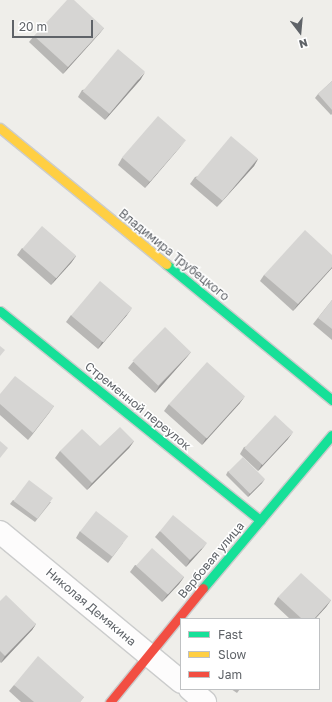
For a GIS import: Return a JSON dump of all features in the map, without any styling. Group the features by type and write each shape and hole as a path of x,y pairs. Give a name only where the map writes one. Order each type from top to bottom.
{"street":[{"name":"Владимира Трубецкого","path":"0,128 332,400"},
{"name":"Стременной переулок","path":"0,311 260,520"},
{"name":"Вербовая улица","path":"110,702 147,654 332,435"},
{"name":"Николая Демякина","path":"0,532 180,681"},
{"path":"191,690 205,702"}],"building":[{"path":"67,0 74,0 104,28 68,67 34,36"},
{"path":"118,49 145,71 109,114 83,91"},
{"path":"332,81 332,110 318,94"},
{"path":"158,116 186,140 150,182 122,158"},
{"path":"231,136 258,158 222,201 196,178"},
{"path":"42,226 76,256 56,278 22,249"},
{"path":"305,230 332,255 332,267 298,304 264,275"},
{"path":"100,281 132,308 103,342 71,315"},
{"path":"332,300 332,329 318,318"},
{"path":"165,327 191,352 158,386 132,361"},
{"path":"0,346 5,350 0,356"},
{"path":"207,362 245,396 207,438 169,404"},
{"path":"15,376 54,406 33,433 0,404 0,394"},
{"path":"275,415 293,432 263,465 244,448"},
{"path":"120,427 134,441 92,483 60,451 82,429 100,446"},
{"path":"0,441 8,448 0,458"},
{"path":"243,457 265,479 250,494 228,472"},
{"path":"29,480 53,498 37,519 13,501"},
{"path":"96,511 128,536 112,557 80,531"},
{"path":"173,515 207,543 190,560 160,531"},
{"path":"152,548 184,577 168,595 136,566"},
{"path":"301,573 331,600 315,618 301,618 278,597"},
{"path":"6,595 36,624 5,656 0,651 0,601"},
{"path":"38,656 84,697 80,702 34,702 14,685"}],"traffic: fast":[{"path":"166,264 332,400"},
{"path":"0,311 260,520"},
{"path":"203,588 332,435"}],"traffic: slow":[{"path":"0,128 166,264"}],"traffic: jam":[{"path":"110,702 203,588"}]}
